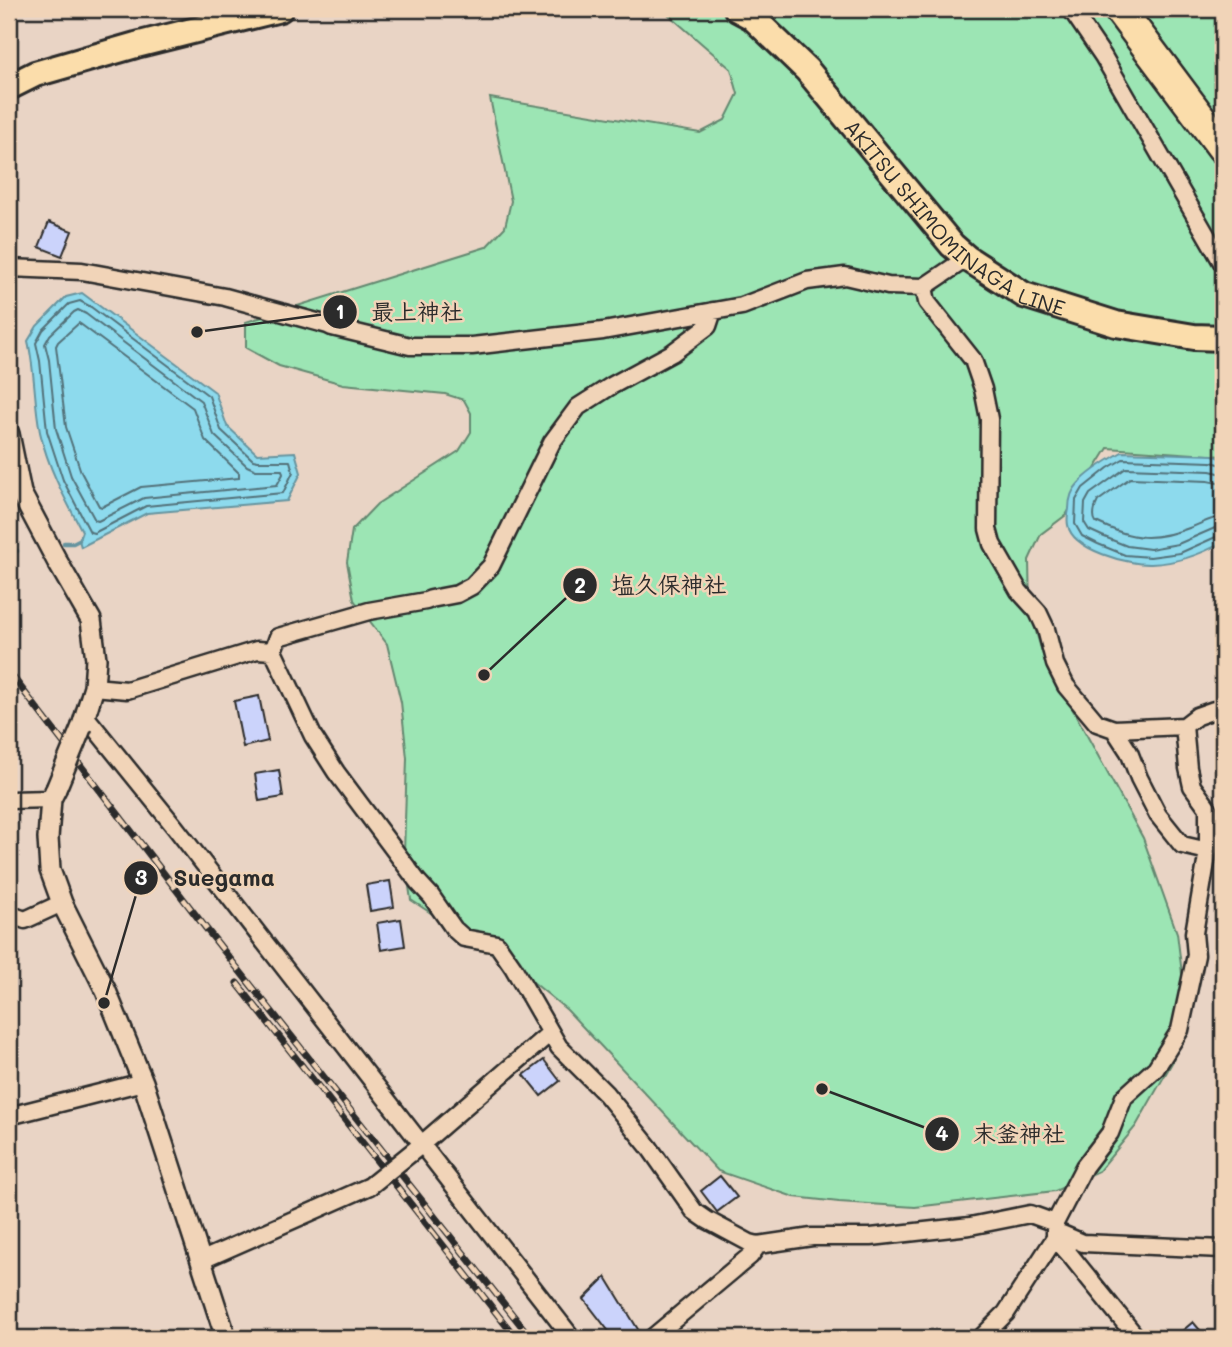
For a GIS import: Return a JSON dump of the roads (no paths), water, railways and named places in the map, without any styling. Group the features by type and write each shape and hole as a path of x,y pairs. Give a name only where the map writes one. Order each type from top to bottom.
{"highway":[{"path":"1119,9 1223,148"}],"main road":[{"path":"9,87 35,74 73,63 280,9"},
{"name":"AKITSU SHIMOMINAGA LINE","path":"737,9 752,17 807,70 952,245 967,258 1024,295 1116,324 1194,337 1223,338"}],"street":[{"path":"1070,9 1103,56 1223,264"},
{"path":"9,268 82,271 225,297 410,346 472,346 603,331 742,306 807,281 845,276 888,286 924,287 967,258"},
{"path":"924,287 927,302 973,360 984,389 989,419 988,529 992,544 1020,591 1038,612 1046,629 1055,664 1066,686 1097,723 1114,729 1184,726 1197,716 1214,710 1223,711"},
{"path":"713,311 708,326 672,353 578,407 552,442 491,566 472,586 457,594 369,611 278,637 273,651 313,736 336,772 454,929 464,939 497,944 559,1047 606,1094 649,1147 694,1210 707,1220 758,1245 812,1237 871,1237 970,1226 1030,1213 1055,1231 1083,1243 1223,1249"},
{"path":"9,434 21,493 91,620 96,659 94,687 84,722 53,794 48,838 50,870 62,903 106,991 143,1082 226,1338"},
{"path":"94,687 127,690 257,650 273,651"},
{"path":"84,722 183,838 419,1147 572,1338"},
{"path":"981,1338 1006,1313 1055,1231 1084,1167 1110,1133 1124,1097 1156,1068 1180,1030 1196,955 1194,933 1208,851 1208,808 1192,786 1184,726"},
{"path":"1114,729 1129,752 1143,788 1158,815 1182,845 1208,851"},
{"path":"9,800 53,794"},
{"path":"9,914 25,920 62,903"},
{"path":"200,1261 370,1186 550,1033"},
{"path":"9,1116 143,1082"},
{"path":"1055,1231 1070,1255 1136,1338"},
{"path":"652,1338 750,1256 758,1245"}],"water":[{"path":"82,293 215,392 227,426 257,454 295,452 301,473 287,501 147,513 81,547 79,540 82,531 43,445 28,341 37,326 66,297"},
{"path":"1122,452 1213,455 1223,459 1223,542 1170,562 1141,564 1116,559 1080,542 1068,525 1072,492 1087,475"}],"waterway":[{"path":"64,543 79,540"},
{"path":"9,553 17,551"}],"railway":[{"path":"9,672 208,931 531,1338"},
{"path":"237,983 516,1338"}],"place":[{"name":"最上神社","path":"197,332"},
{"name":"塩久保神社","path":"484,675"},
{"name":"Suegama","path":"104,1003"},
{"name":"末釜神社","path":"822,1089"}]}
